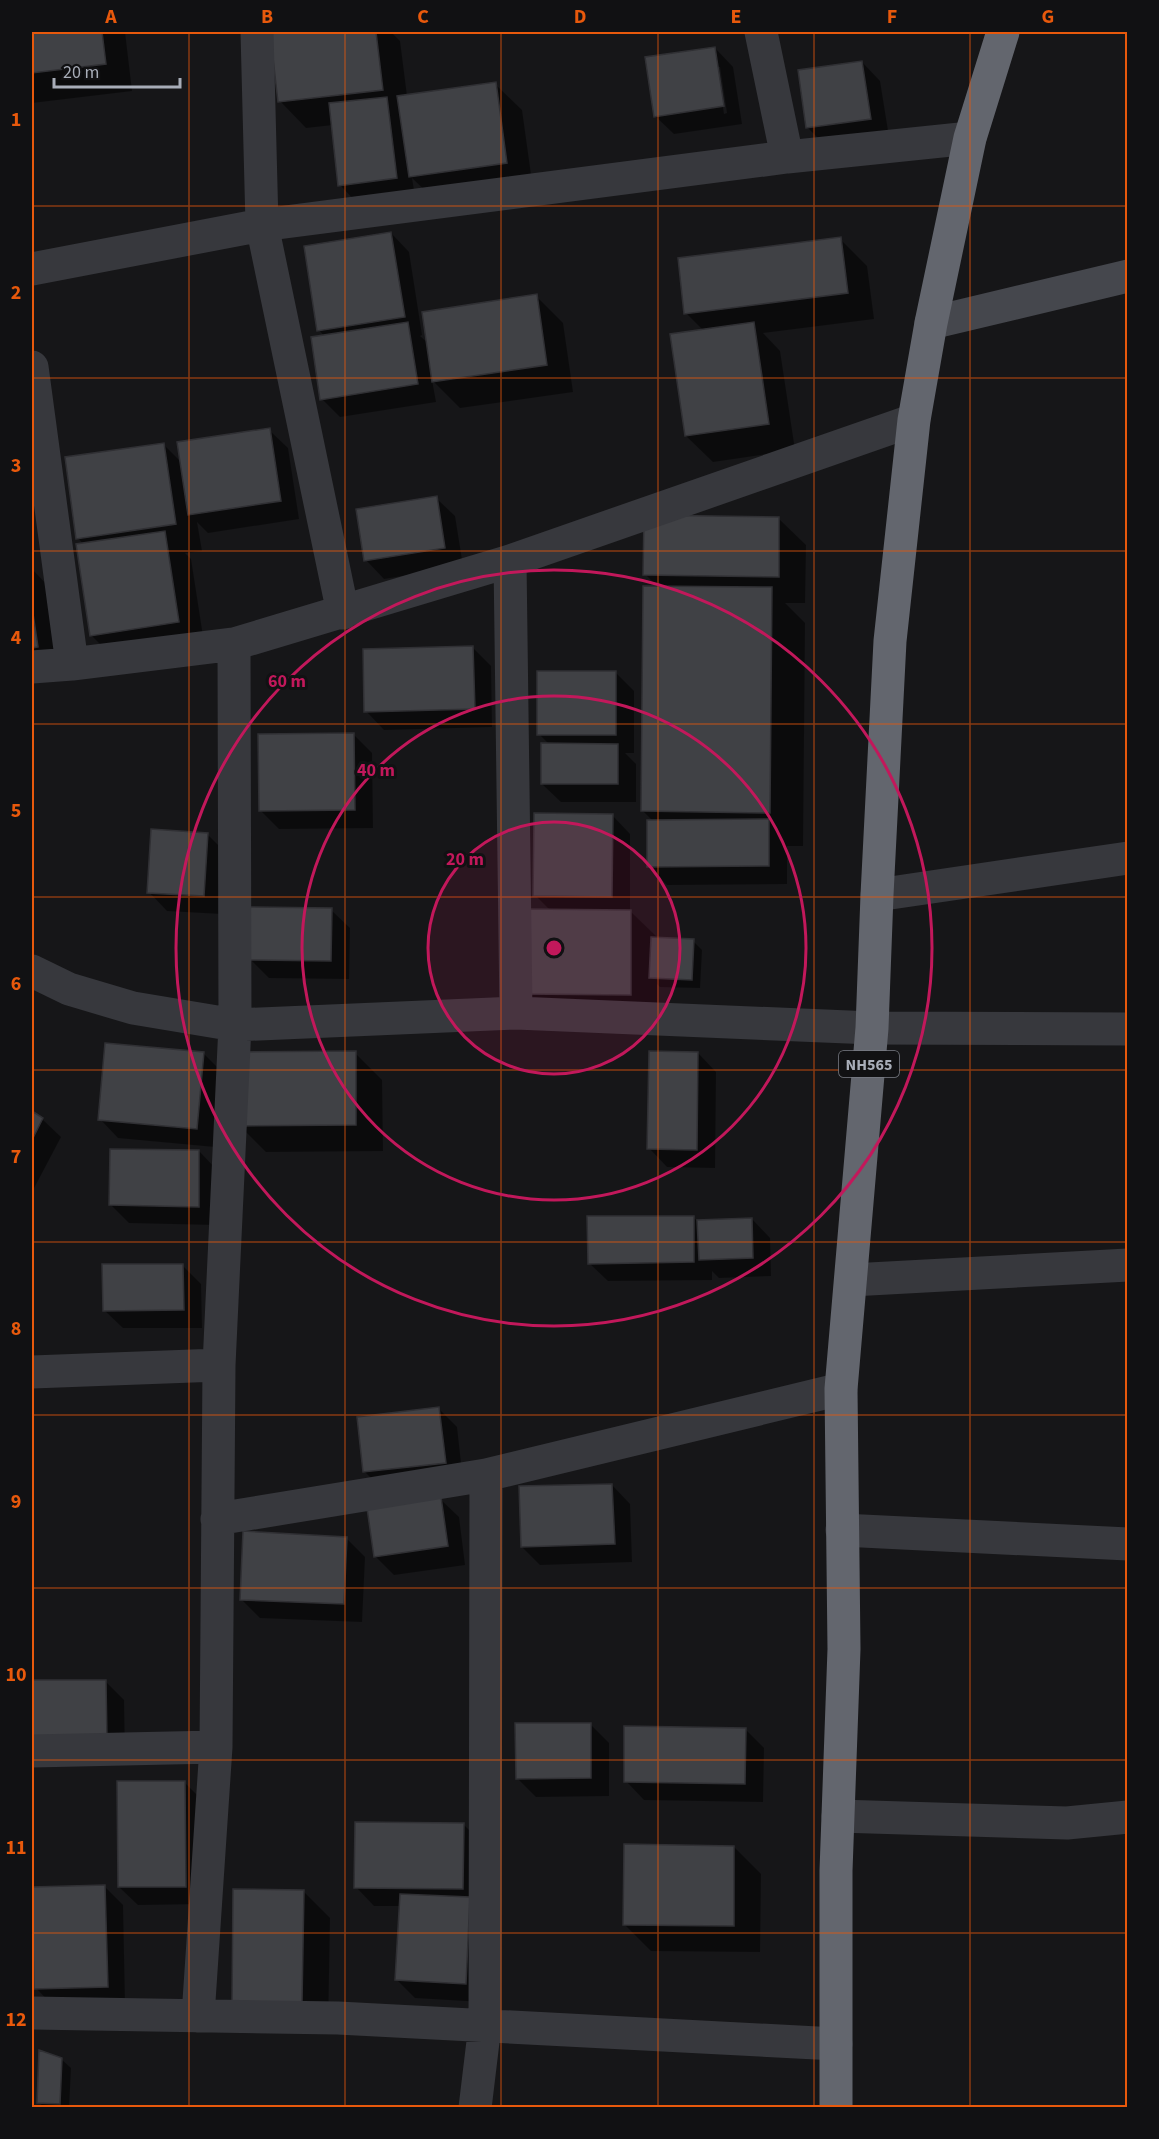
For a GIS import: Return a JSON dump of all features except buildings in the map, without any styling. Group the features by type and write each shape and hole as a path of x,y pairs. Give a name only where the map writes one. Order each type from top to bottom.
{"highway":[{"name":"NH565","path":"836,2108 838,1816 844,1649 841,1389 872,1028 890,641 914,420 931,323 970,138 1003,32"}],"main road":[{"path":"931,323 1128,276"}],"street":[{"path":"257,32 262,225 343,613"},
{"path":"761,32 787,157"},
{"path":"32,269 262,225 787,157 970,138"},
{"path":"32,367 72,664"},
{"path":"32,667 234,644 510,561 914,420"},
{"path":"510,561 516,1013"},
{"path":"198,2016 216,1747 219,1365 235,1025 234,644"},
{"path":"877,895 1128,858"},
{"path":"32,971 69,989 133,1008 235,1025 516,1013 872,1028 1128,1029"},
{"path":"851,1280 1128,1265"},
{"path":"32,1372 219,1365"},
{"path":"217,1519 486,1475 841,1389"},
{"path":"475,2108 485,2025 486,1475"},
{"path":"843,1530 1128,1544"},
{"path":"32,1751 216,1747"},
{"path":"838,1816 1067,1823 1128,1817"},
{"path":"32,2013 338,2018 836,2044"}]}
